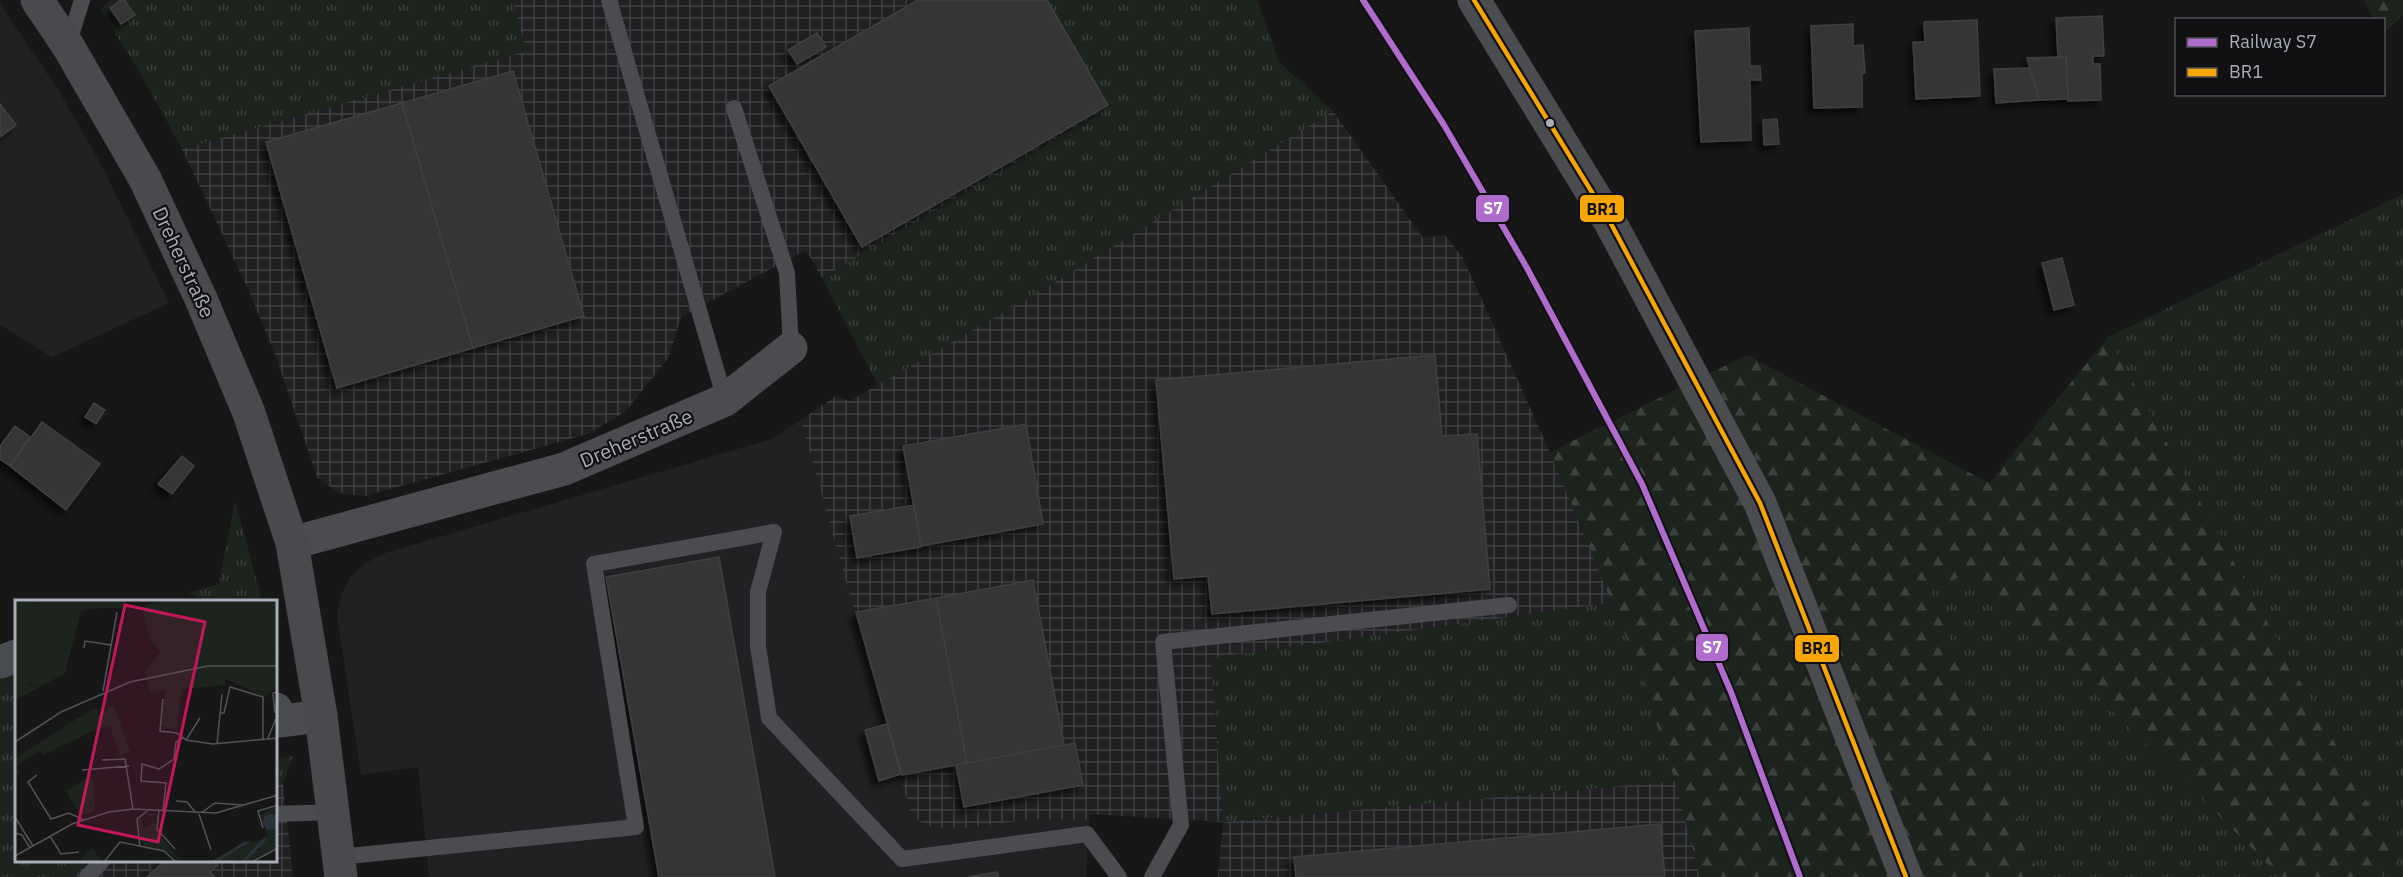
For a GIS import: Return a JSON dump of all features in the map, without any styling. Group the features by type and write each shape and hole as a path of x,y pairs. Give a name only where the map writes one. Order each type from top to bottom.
{"main road":[{"name":"Dreherstraße","path":"37,0 68,46 145,179 201,299 249,413 292,543 321,716 340,867"}],"street":[{"path":"1474,0 1609,220 1760,503 1906,877"},
{"name":"Dreherstraße","path":"292,543 564,469 725,400 791,348"},
{"path":"0,662 15,656"},
{"path":"278,714 281,721 321,716"}],"lane":[{"path":"68,46 82,0"},
{"path":"609,0 725,400"},
{"path":"734,108 787,273 791,348"},
{"path":"340,867 636,827 594,564 774,532 758,592 758,646 769,718 902,859 1087,834 1119,877"},
{"path":"1152,877 1180,825 1163,642 1509,605"},
{"path":"278,814 333,812"},
{"path":"87,877 103,862"}],"shaded area":[{"path":"512,0 1047,0 1110,107 822,278 806,250 681,317 669,357 626,411 588,434 365,496 339,493 317,477 276,357 248,289 182,149 526,51"},
{"path":"0,4 59,91 103,168 169,303 52,357 0,325"},
{"path":"1333,111 1423,238 1445,235 1463,258 1550,452 1612,603 1211,658 1223,822 1090,814 1089,820 1032,819 961,829 935,828 920,822 910,810 801,420 836,396 850,401 1055,282"},
{"path":"801,420 847,582 920,822 935,828 961,829 1032,819 1089,820 1086,877 429,877 418,767 361,775 337,616 341,594 350,578 364,564 385,553 772,439"},
{"path":"1675,781 1700,877 1218,877 1223,822"},
{"path":"283,784 293,877 73,877 88,862 278,862 278,785"}],"green space":[{"path":"110,0 512,0 527,51 182,149 138,69 100,10"},
{"path":"1047,0 1257,0 1279,62 1333,111 1055,282 878,385 822,278 1109,107"},
{"path":"2364,0 2403,0 2403,15 2385,32 2385,18 2373,18"},
{"path":"2403,194 2403,877 2379,877 2400,860 2108,337"},
{"path":"2108,337 2400,860 2379,877 2281,877 1971,571 1930,591 2040,877 1700,877 1675,781 1639,669 1550,452 1747,355 1989,483"},
{"path":"235,500 262,600 204,600 187,593 219,584"},
{"path":"1971,571 2281,877 2040,877 1930,591"},
{"path":"1612,603 1639,669 1675,781 1223,822 1211,658"},
{"path":"15,669 15,862 88,862 73,877 0,877 0,675"},
{"path":"293,756 283,784 278,785 278,759"}],"building":[{"path":"124,0 135,15 121,24 110,8"},
{"path":"918,0 1047,0 1108,105 862,247 769,86"},
{"path":"2102,16 2104,56 2093,56 2093,64 2100,64 2101,100 2068,101 2066,57 2058,57 2056,18"},
{"path":"1977,20 1980,96 1916,99 1913,42 1925,42 1924,22"},
{"path":"1853,24 1853,46 1863,45 1865,73 1862,73 1862,107 1814,108 1811,26"},
{"path":"1749,28 1750,66 1760,66 1761,80 1750,80 1751,140 1701,142 1695,31"},
{"path":"817,33 826,47 797,64 788,50"},
{"path":"2066,57 2068,99 2039,100 2027,58"},
{"path":"2030,68 2039,100 1996,103 1994,69"},
{"path":"513,71 584,316 473,348 402,103"},
{"path":"402,103 473,348 337,388 266,142"},
{"path":"0,104 16,125 0,137"},
{"path":"1777,119 1779,144 1764,145 1763,120"},
{"path":"2062,258 2074,305 2054,310 2042,263"},
{"path":"1435,355 1442,436 1477,434 1490,589 1212,614 1208,576 1174,579 1156,380"},
{"path":"94,403 105,410 96,424 85,417"},
{"path":"42,422 100,464 66,510 10,466"},
{"path":"1026,424 1043,524 921,546 903,446"},
{"path":"15,426 30,437 10,466 0,459 0,446"},
{"path":"182,456 194,466 172,494 158,484"},
{"path":"914,505 921,547 857,558 850,516"},
{"path":"719,557 775,877 659,877 606,577"},
{"path":"1033,580 1064,745 967,763 936,598"},
{"path":"936,598 967,763 902,775 856,612"},
{"path":"887,724 901,774 879,781 865,730"},
{"path":"1075,743 1083,785 964,807 956,765"},
{"path":"1660,824 1665,877 1296,877 1294,857"},
{"path":"164,862 216,862 218,865 210,872 215,877 147,877"},
{"path":"997,872 998,877 968,877"}],"rail line":[{"name":"S7","path":"1363,0 1444,125 1527,268 1642,484 1731,692 1800,877"}],"transit line":[{"name":"BR1","path":"1474,0 1609,220 1760,503 1906,877"}]}
